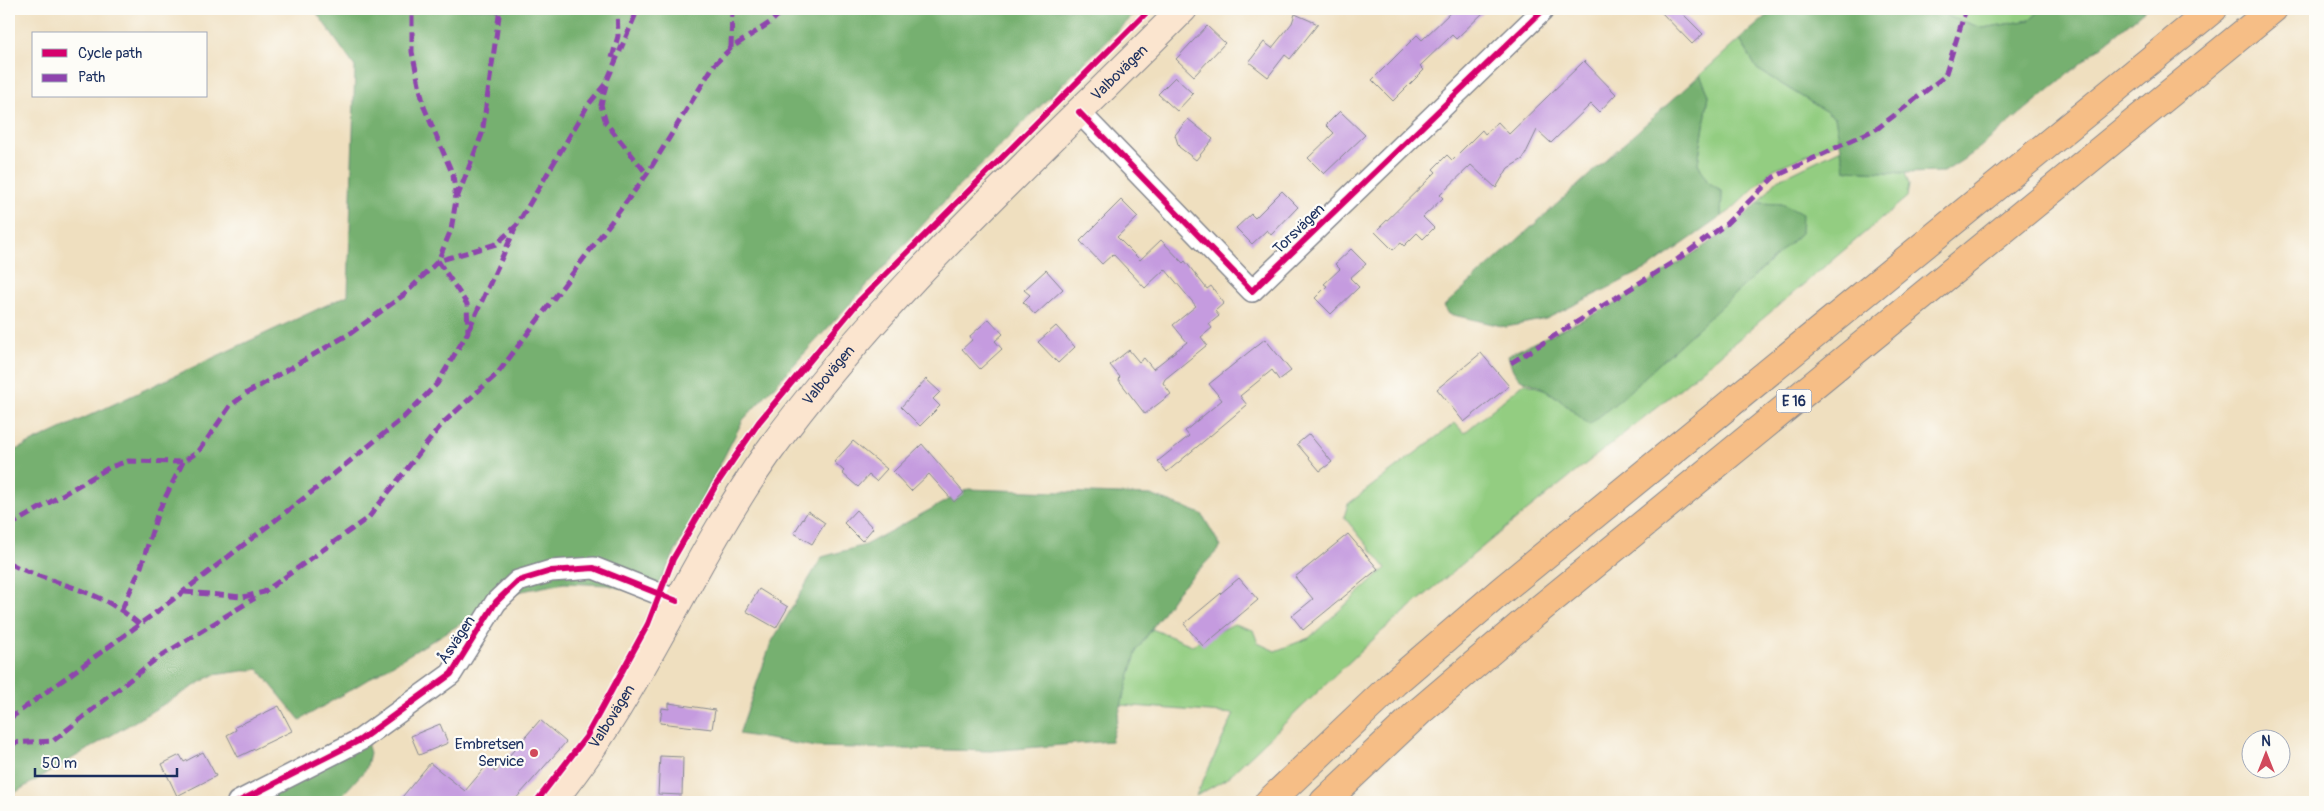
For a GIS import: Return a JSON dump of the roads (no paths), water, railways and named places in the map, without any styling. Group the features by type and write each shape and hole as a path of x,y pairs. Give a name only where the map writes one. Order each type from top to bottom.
{"highway":[{"name":"E 16","path":"1269,802 1394,683 1500,591 2213,9"},
{"name":"E 16","path":"1324,802 1420,711 1535,613 2273,9"}],"main road":[{"name":"Valbovägen","path":"551,802 595,745 640,673 677,601 736,499 769,452 823,382 924,269 1184,9"}],"street":[{"name":"Torsvägen","path":"1079,112 1252,291 1542,11"},
{"name":"Åsvägen","path":"238,802 360,740 451,674 496,602 518,581 551,571 594,568 677,601"}],"place":[{"name":"Embretsen Service","path":"534,753"}]}
